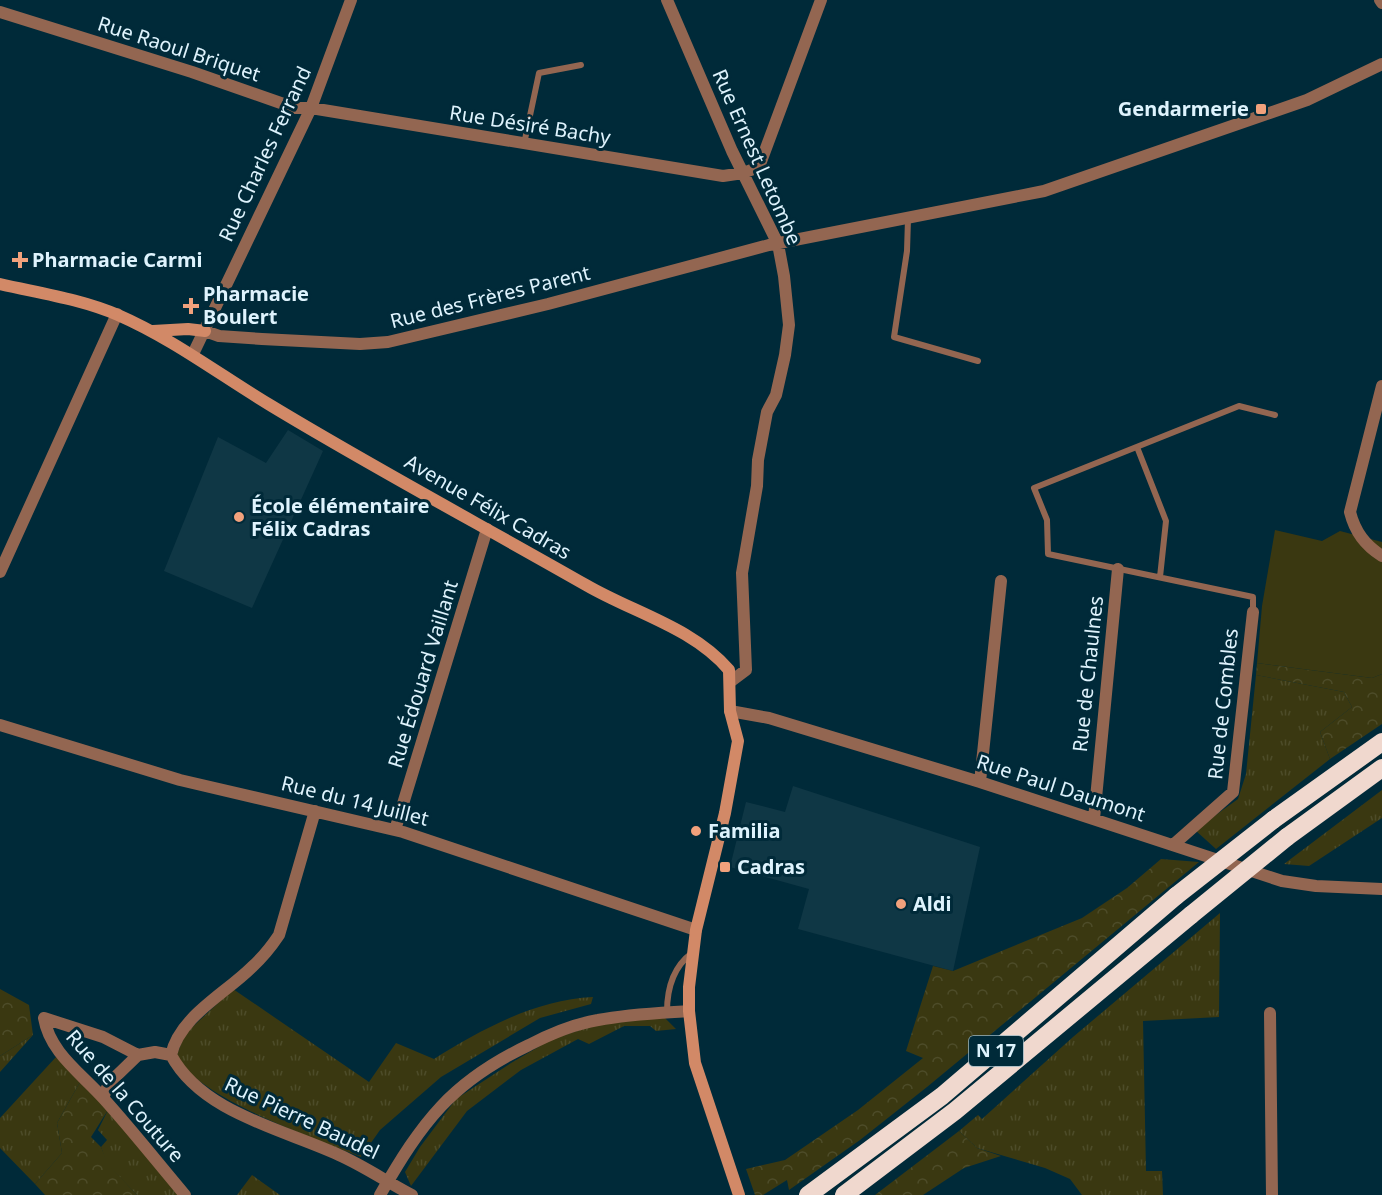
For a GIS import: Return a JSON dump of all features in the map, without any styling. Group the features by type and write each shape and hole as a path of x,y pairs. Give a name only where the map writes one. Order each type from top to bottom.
{"highway":[{"name":"N 17","path":"808,1195 942,1096 1176,896 1274,820 1382,742"},
{"name":"N 17","path":"844,1195 955,1110 1287,837 1382,768"}],"street":[{"name":"Rue Charles Ferrand","path":"193,354 246,239 311,108 351,0"},
{"name":"Rue Ernest Letombe","path":"667,0 743,173 778,244 789,325 776,395 767,412 758,459 757,486 742,573 746,670 730,682"},
{"path":"743,173 759,167 821,0"},
{"name":"Rue Raoul Briquet","path":"0,12 192,72 295,108 311,108"},
{"name":"Rue des Frères Parent","path":"205,331 219,336 262,339 360,344 388,342 548,304 778,244 1044,191 1307,100 1382,64"},
{"name":"Rue Désiré Bachy","path":"311,108 723,176 743,173"},
{"name":"Avenue Félix Cadras","path":"0,284 117,314 152,331 193,354 269,405 589,587 698,640 729,670 730,711 738,741 725,813 696,930 692,953 689,1011 698,1072 739,1195"},
{"path":"0,572 117,314"},
{"path":"152,331 188,329 205,331"},
{"path":"1382,386 1350,513 1353,524 1368,547 1382,556"},
{"name":"Rue Édouard Vaillant","path":"395,830 487,529"},
{"name":"Rue de Chaulnes","path":"1094,819 1118,569"},
{"path":"980,782 1001,581"},
{"name":"Rue de Combles","path":"1173,845 1233,792 1253,612"},
{"name":"Rue Paul Daumont","path":"730,711 769,718 980,782 1282,881 1316,886 1382,889"},
{"name":"Rue du 14 Juillet","path":"0,725 169,777 395,830 696,930"},
{"path":"103,1098 109,1083 138,1055 155,1052 171,1055 180,1035 212,1000 251,969 279,935 315,811"},
{"path":"380,1195 412,1140 452,1095 478,1072 548,1035 595,1020 689,1011"},
{"path":"1270,1013 1272,1195"},
{"name":"Rue de la Couture","path":"138,1055 103,1037 44,1018 51,1041 59,1052 103,1098 185,1195"},
{"name":"Rue Pierre Baudel","path":"171,1055 180,1073 207,1095 242,1114 355,1162 412,1195"}],"lane":[{"path":"524,144 539,73 581,66"},
{"path":"908,219 907,250 894,337 978,361"},
{"path":"1253,612 1252,597 1048,554 1047,520 1034,488 1239,406 1275,415"},
{"path":"1137,447 1166,521 1160,577"},
{"path":"667,1012 667,1000 677,967 692,953"}],"shaded area":[{"name":"École élémentaire Félix Cadras","path":"288,430 323,451 252,608 164,571 218,437 266,463"},
{"path":"793,786 980,847 953,971 798,929 809,889 730,867 746,802 785,812"}],"green space":[{"path":"1275,530 1322,541 1340,531 1382,542 1382,674 1372,678 1257,663 1262,606"},
{"path":"1257,663 1372,678 1382,674 1382,724 1330,759 1320,732 1352,707 1344,692 1256,675"},
{"path":"1256,675 1344,692 1352,707 1320,732 1330,759 1216,849 1195,830 1238,799 1246,774"},
{"path":"1382,790 1382,818 1309,866 1284,864"},
{"path":"1161,859 1199,862 860,1140 789,1190 787,1180 763,1195 755,1195 746,1169 785,1160 858,1110 923,1058 906,1051 933,966 953,971 1082,918 1127,888"},
{"path":"1220,913 1219,1017 1143,1021 1146,1171 1162,1171 1163,1195 1082,1195 1070,1179 1045,1168 977,1148 959,1131 978,1115 982,1119 1073,1037"},
{"path":"0,989 29,1005 33,1035 0,1056"},
{"path":"233,989 369,1082 396,1043 434,1059 490,1027 530,1010 571,999 593,997 591,1004 540,1018 441,1077 380,1130 361,1157 288,1128 234,1103 190,1073 176,1057 185,1034"},
{"path":"664,1017 676,1029 656,1031 650,1026 624,1026 589,1044 578,1039 521,1070 467,1111 411,1186 405,1172 420,1147 456,1099 552,1039 596,1025"},
{"path":"33,1035 0,1072 0,1056"},
{"path":"56,1057 80,1082 57,1123 62,1153 35,1184 0,1148 0,1118"},
{"path":"80,1082 108,1110 91,1137 101,1147 108,1164 137,1195 45,1195 35,1184 62,1153 57,1123"},
{"path":"108,1110 180,1195 137,1195 107,1164 101,1147 107,1140 98,1130"},
{"path":"959,1131 977,1148 1001,1156 964,1168 923,1195 875,1195"},
{"path":"252,1175 280,1195 237,1195"}],"place":[{"name":"Gendarmerie","path":"1261,109"},
{"name":"Pharmacie Carmi","path":"20,260"},
{"name":"Pharmacie Boulert","path":"191,306"},
{"name":"École élémentaire Félix Cadras","path":"239,517"},
{"name":"Familia","path":"696,831"},
{"name":"Cadras","path":"725,867"},
{"name":"Aldi","path":"901,904"}]}
